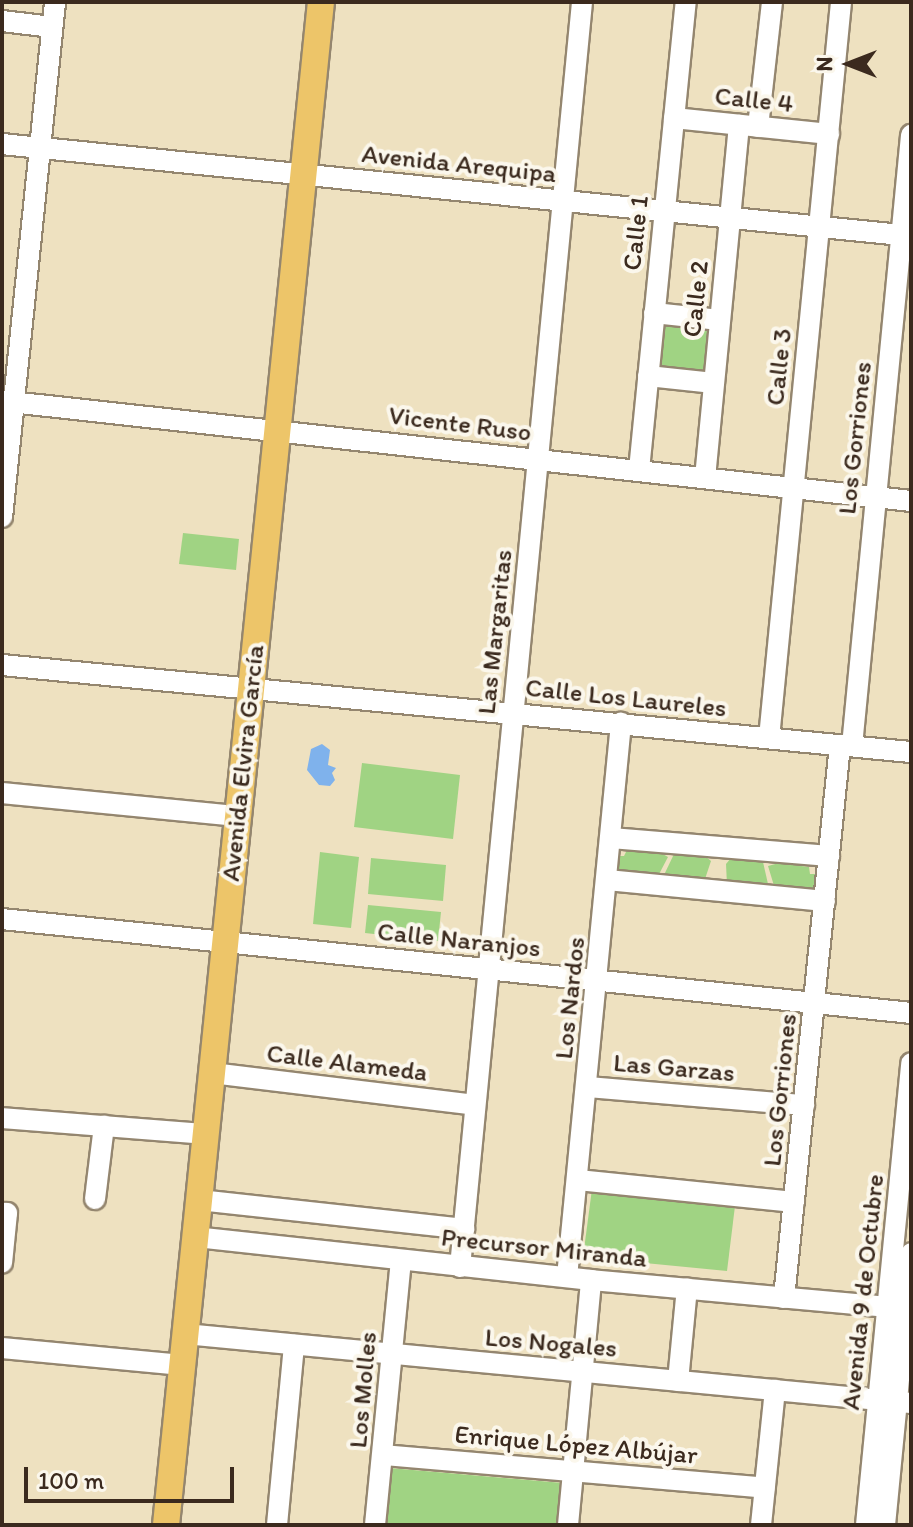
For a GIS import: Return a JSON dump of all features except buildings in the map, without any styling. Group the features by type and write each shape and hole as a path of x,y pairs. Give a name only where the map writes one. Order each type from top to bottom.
{"main road":[{"name":"Avenida Elvira García","path":"166,1525 321,2"}],"street":[{"path":"2,517 8,401 55,2"},
{"name":"Las Margaritas","path":"460,1267 582,2"},
{"name":"Calle 1","path":"639,470 686,2"},
{"name":"Calle 2","path":"705,478 730,218 772,2"},
{"name":"Calle 3","path":"769,738 841,2"},
{"path":"2,21 52,27"},
{"name":"Calle 4","path":"674,118 829,134"},
{"name":"Los Gorriones","path":"784,1298 829,856 846,745 906,236 911,135"},
{"name":"Avenida Arequipa","path":"2,144 906,236"},
{"path":"654,313 720,320"},
{"path":"648,376 714,383"},
{"name":"Vicente Ruso","path":"8,401 911,501"},
{"name":"Calle Los Laureles","path":"2,665 911,752"},
{"name":"Los Nardos","path":"567,1277 588,1087 621,723"},
{"path":"2,793 238,816"},
{"path":"611,838 829,856"},
{"path":"607,880 825,901"},
{"name":"Calle Naranjos","path":"2,919 911,1013"},
{"name":"Avenida 9 de Octubre","path":"866,1525 895,1402 887,1307 911,1063"},
{"name":"Calle Alameda","path":"212,1073 475,1105"},
{"name":"Las Garzas","path":"588,1087 804,1105"},
{"path":"2,1118 206,1134"},
{"path":"95,1199 104,1126"},
{"path":"578,1180 794,1202"},
{"name":"Precursor Miranda","path":"199,1200 464,1229"},
{"path":"2,1263 4,1213"},
{"name":"Precursor Miranda","path":"195,1237 460,1267 887,1307"},
{"name":"Avenida 9 de Octubre","path":"885,1525 911,1253"},
{"name":"Los Molles","path":"375,1525 401,1260"},
{"path":"568,1525 591,1280"},
{"path":"678,1381 687,1288"},
{"name":"Los Nogales","path":"185,1334 895,1402"},
{"path":"277,1525 294,1345"},
{"path":"2,1348 182,1365"},
{"path":"761,1525 775,1390"},
{"name":"Enrique López Albújar","path":"383,1455 765,1488"}],"green space":[{"path":"660,322 711,327 707,378 654,371"},
{"path":"183,533 239,539 236,570 179,564"},
{"path":"362,763 460,775 453,839 354,827"},
{"path":"628,848 659,852 668,857 657,878 618,871 619,856 624,856"},
{"path":"320,852 359,857 351,928 313,924"},
{"path":"674,854 705,856 711,861 704,882 673,880 664,875"},
{"path":"371,858 446,865 443,901 368,894"},
{"path":"731,858 763,862 768,884 759,888 727,885 726,864"},
{"path":"779,863 809,867 810,874 816,874 814,891 775,889 768,866"},
{"path":"368,905 441,912 438,941 365,933"},
{"path":"592,1189 735,1206 727,1271 583,1257"},
{"path":"390,1468 563,1483 560,1525 384,1525"}],"water":[{"path":"322,744 330,750 328,765 336,768 332,773 335,780 330,786 319,785 307,770 311,749"}]}
